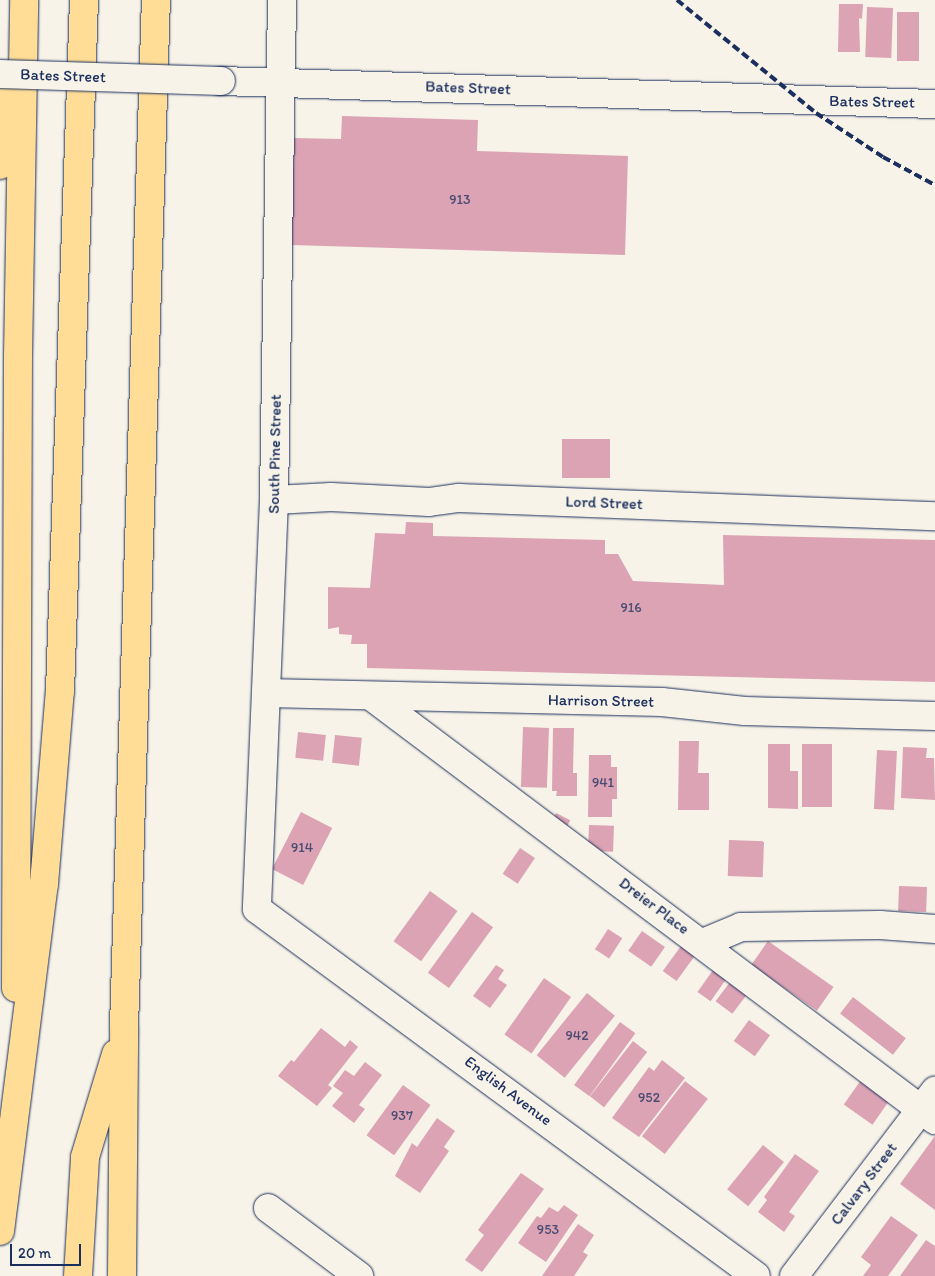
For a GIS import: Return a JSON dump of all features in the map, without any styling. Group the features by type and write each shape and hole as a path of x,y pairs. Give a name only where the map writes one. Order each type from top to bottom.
{"highway":[{"path":"0,165 16,0"},
{"path":"15,1127 18,356 24,0"},
{"path":"0,1231 15,1127 44,884 61,681 84,0"},
{"path":"122,1276 124,1027 156,0"},
{"path":"78,1276 84,1157 124,1027"}],"street":[{"name":"South Pine Street","path":"257,909 274,500 279,83 282,0"},
{"name":"Bates Street","path":"0,74 935,104"},
{"name":"Lord Street","path":"274,500 331,497 429,502 459,498 935,516"},
{"name":"Harrison Street","path":"266,693 662,702 745,711 935,716"},
{"name":"Dreier Place","path":"371,696 703,943 930,1107"},
{"name":"English Avenue","path":"257,909 756,1276"},
{"path":"703,943 741,927 880,925 935,929"},
{"name":"Calvary Street","path":"794,1276 930,1107"},
{"path":"268,1208 359,1276"}],"building":[{"path":"839,4 863,4 862,19 859,18 860,52 838,52"},
{"path":"867,7 893,8 891,58 865,57"},
{"path":"897,12 919,12 919,61 897,61"},
{"path":"342,116 478,120 477,151 628,156 625,255 291,245 294,138 341,139"},
{"path":"562,439 610,439 610,478 562,478"},
{"path":"406,522 433,523 433,536 605,540 605,554 618,554 633,581 724,585 723,535 935,540 935,682 367,668 367,644 351,644 352,635 339,634 339,627 328,629 328,587 370,588 375,533 405,534"},
{"path":"523,727 549,728 547,788 521,787"},
{"path":"553,728 574,728 573,773 577,773 577,796 556,796 557,791 552,791"},
{"path":"298,732 326,735 323,761 295,758"},
{"path":"335,735 362,738 359,766 332,763"},
{"path":"679,741 699,741 698,773 709,773 709,810 678,810"},
{"path":"768,744 790,744 790,771 798,771 798,809 768,808"},
{"path":"802,744 832,744 832,807 802,807"},
{"path":"903,747 927,748 926,758 934,758 935,800 901,798"},
{"path":"877,750 897,751 894,810 874,809"},
{"path":"589,755 611,755 611,767 617,767 617,799 612,799 612,817 588,817"},
{"path":"301,812 332,828 303,885 272,869"},
{"path":"556,813 570,820 565,830 551,823"},
{"path":"589,825 614,826 613,852 588,851"},
{"path":"729,840 764,841 763,877 728,876"},
{"path":"520,848 535,858 518,884 503,874"},
{"path":"899,886 927,887 926,912 898,911"},
{"path":"430,891 458,911 421,961 394,941"},
{"path":"472,912 493,927 449,988 428,973"},
{"path":"608,929 622,938 609,958 595,949"},
{"path":"642,931 665,947 651,967 628,951"},
{"path":"768,941 834,987 817,1011 751,965"},
{"path":"681,946 695,956 677,981 663,971"},
{"path":"496,965 504,970 498,979 507,985 490,1008 473,996"},
{"path":"713,970 726,979 711,1001 698,992"},
{"path":"544,978 571,997 531,1053 504,1035"},
{"path":"730,982 747,995 732,1014 716,1001"},
{"path":"587,993 615,1016 565,1078 537,1055"},
{"path":"853,997 906,1038 893,1055 840,1014"},
{"path":"749,1020 770,1035 755,1056 734,1041"},
{"path":"620,1022 635,1033 590,1096 574,1085"},
{"path":"321,1028 345,1047 350,1040 358,1047 328,1085 332,1088 317,1106 278,1076 291,1060 294,1062"},
{"path":"633,1041 647,1052 604,1107 590,1096"},
{"path":"662,1060 685,1078 639,1137 612,1118 649,1067 654,1071"},
{"path":"365,1062 382,1075 359,1105 365,1109 354,1123 332,1106 343,1093 333,1086 345,1070 354,1076"},
{"path":"861,1080 890,1100 872,1125 844,1105"},
{"path":"685,1081 708,1099 665,1154 642,1136"},
{"path":"403,1085 431,1105 394,1155 367,1135"},
{"path":"437,1118 455,1131 444,1147 449,1151 420,1193 395,1176 412,1143 417,1147"},
{"path":"935,1136 935,1210 900,1184"},
{"path":"763,1145 784,1162 748,1206 727,1189"},
{"path":"795,1154 819,1171 789,1212 795,1216 784,1232 758,1212 767,1200 764,1197"},
{"path":"521,1173 544,1189 482,1272 465,1260 484,1235 478,1230"},
{"path":"564,1205 578,1215 546,1262 518,1243 537,1216 541,1218 549,1207 558,1212"},
{"path":"891,1216 918,1235 888,1276 863,1276 871,1265 861,1257"},
{"path":"578,1224 594,1235 583,1252 588,1255 574,1276 542,1276"},
{"path":"926,1240 935,1246 935,1276 900,1276"}],"railway":[{"path":"677,0 816,113 883,157 935,185"}]}
